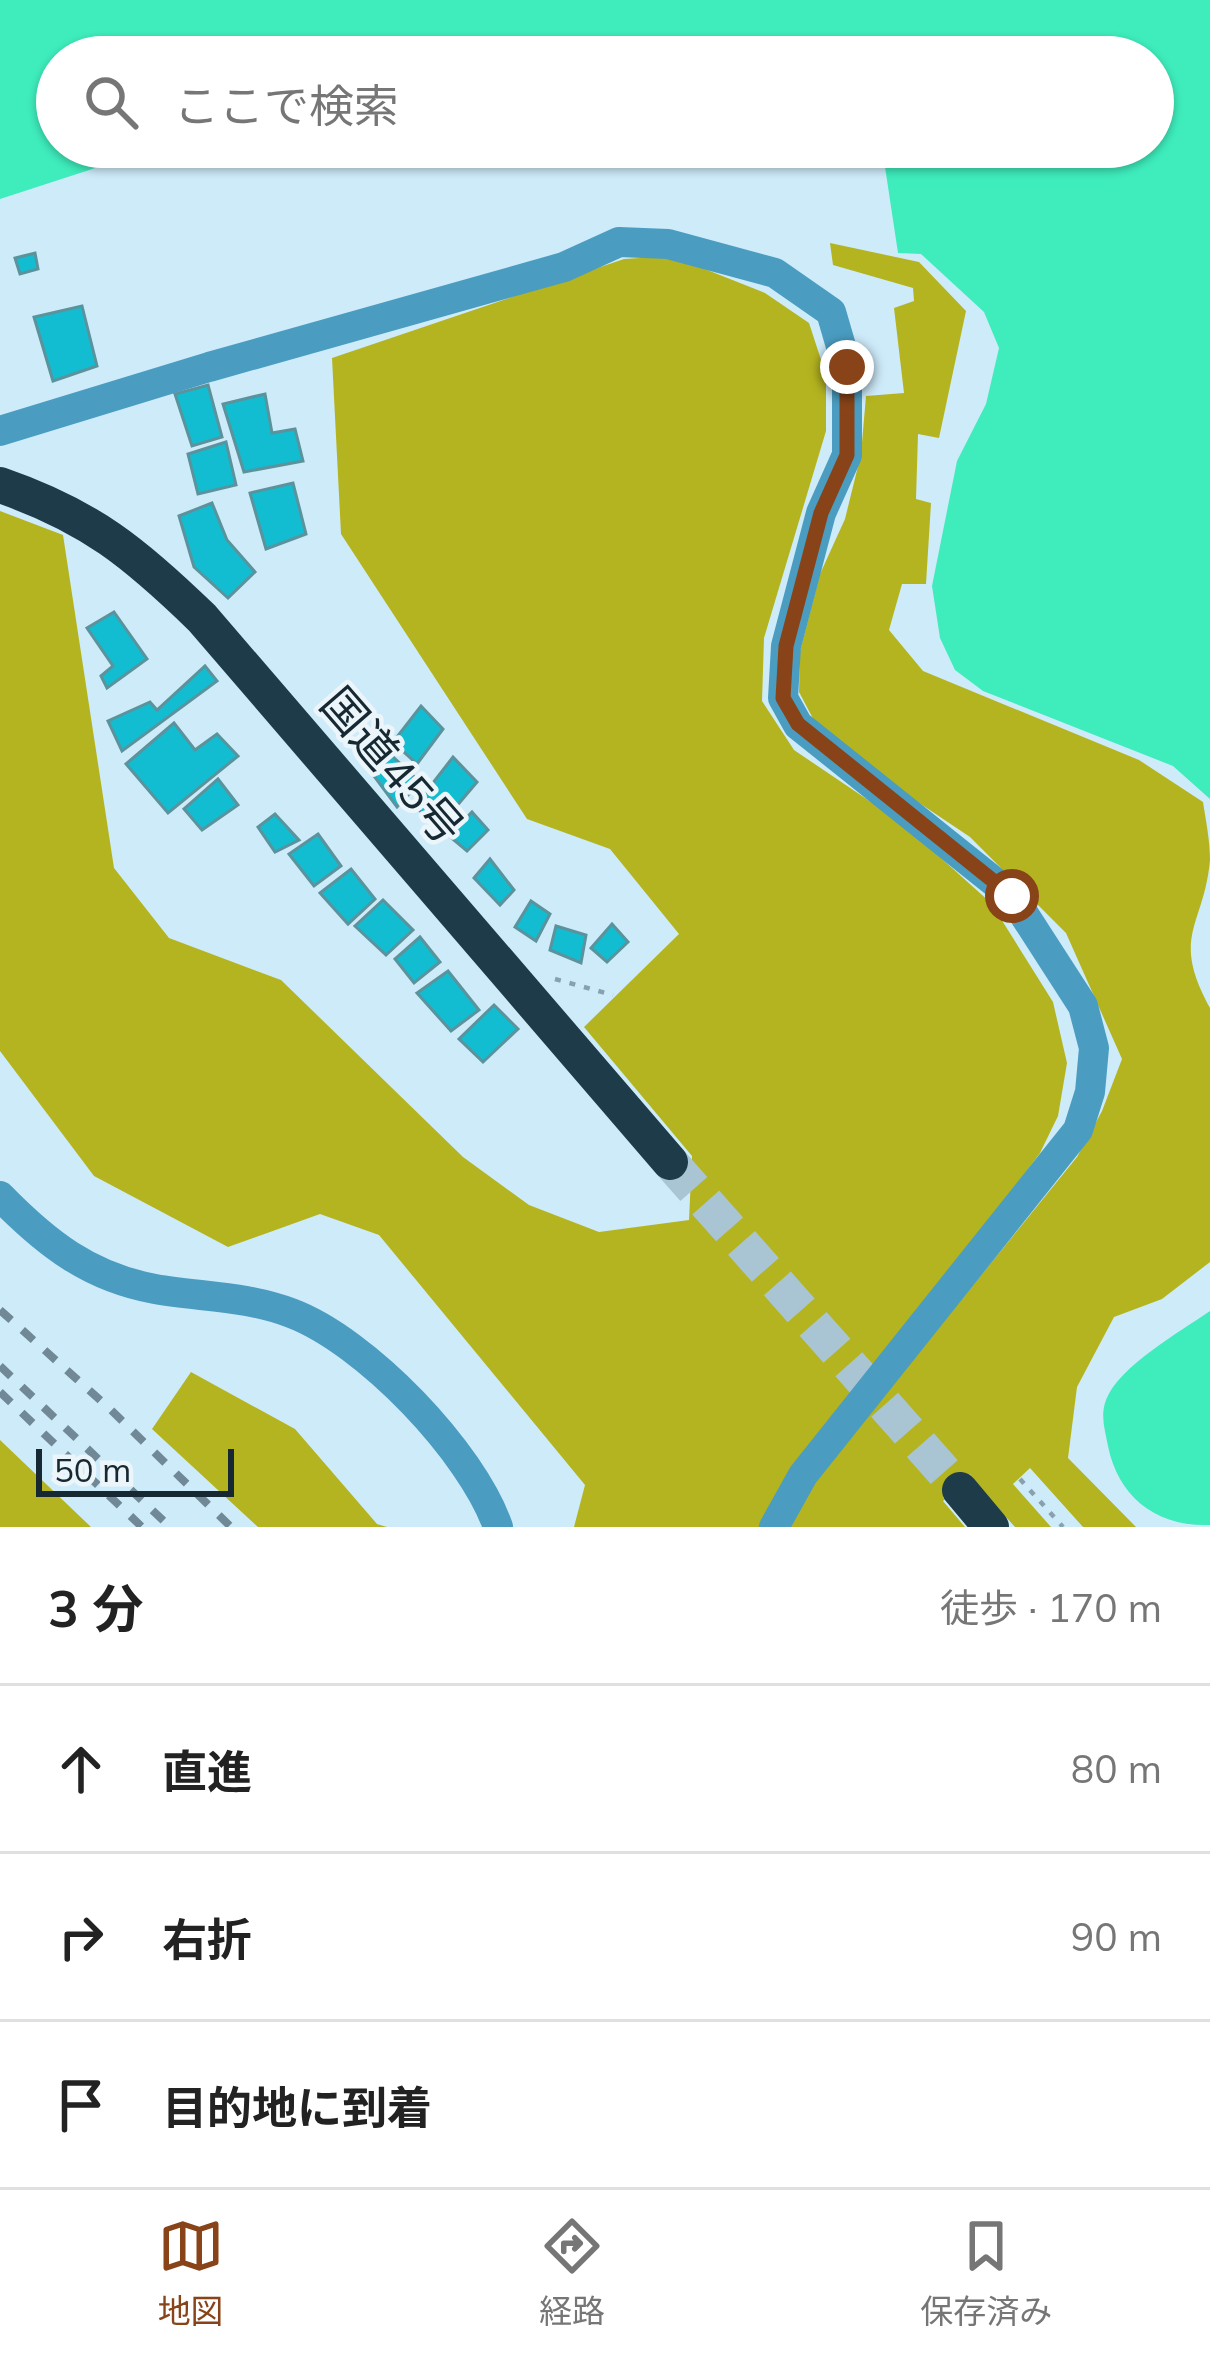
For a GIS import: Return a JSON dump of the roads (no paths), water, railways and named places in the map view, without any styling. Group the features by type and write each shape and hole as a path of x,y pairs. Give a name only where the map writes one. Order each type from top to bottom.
{"highway":[{"name":"国道45号","path":"0,485 44,500 99,529 142,559 202,618 670,1162"},
{"path":"961,1490 991,1527"}],"street":[{"path":"0,431 564,267 619,242 668,244 775,273 831,312 847,367 847,455 821,513 786,646 783,698 798,724 1012,896 1083,1006 1094,1048 1090,1092 1078,1130 803,1475 774,1527"},
{"path":"0,1196 62,1254 92,1270 157,1289 256,1302 326,1330 413,1405 470,1471 498,1527"}],"tunnel":[{"path":"670,1162 960,1490"}],"railway":[{"path":"0,1310 231,1527"},
{"path":"0,1366 170,1527"},
{"path":"0,1392 142,1527"}]}
